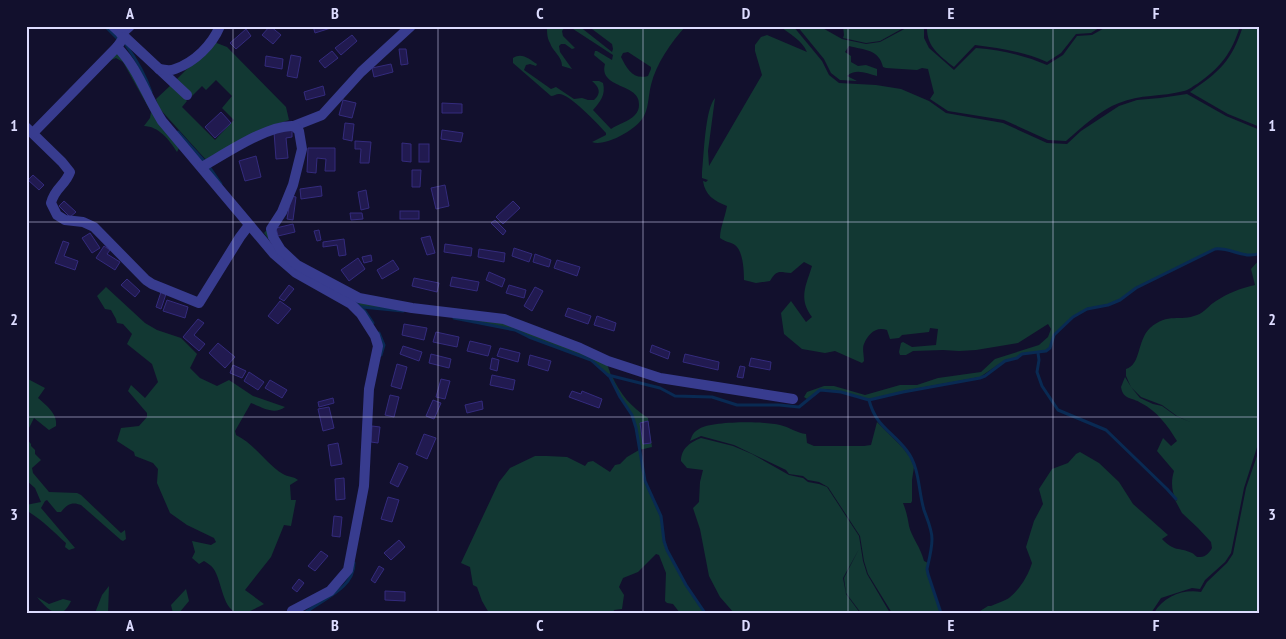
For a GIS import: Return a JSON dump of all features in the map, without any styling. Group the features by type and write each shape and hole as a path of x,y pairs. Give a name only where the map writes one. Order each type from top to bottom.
{"street":[{"path":"112,26 187,95"},
{"path":"130,26 117,47 29,130 70,172 62,185 54,192 51,203 57,214 65,220 83,222 94,228 138,273 152,284 199,303 249,225"},
{"path":"160,69 174,70 196,57 214,39 220,26"},
{"path":"202,167 272,130 280,127 294,126 322,115 361,72 411,26"},
{"path":"117,47 136,71 150,103 162,120 249,225 284,264 311,282 351,304 361,314 375,336 378,346 369,389 364,486 348,570 330,591 292,612"},
{"path":"294,126 299,131 302,139 302,149 293,185 282,212 271,229 273,237 281,250 298,265 323,279 359,298 412,308 504,319 580,348 608,361 660,378 793,399"}],"green space":[{"path":"547,26 579,26 612,52 612,44 588,26 686,26 670,46 656,69 646,111 642,119 627,132 612,140 598,143 592,142 606,135 606,133 591,117 564,95 551,96 513,63 513,58 522,56 537,64 536,66 526,65 524,70 551,89 556,87 574,99 594,100 599,90 592,81 603,83 603,95 593,110 611,129 636,114 639,106 638,98 634,93 608,78 605,72 605,64 594,55 595,51 597,51 612,60 613,55 570,27 565,27 562,31 563,36 575,48 572,49 565,44 559,46 560,52 572,69 562,66 561,59 549,41","holes":["628,52 651,67 648,76 634,75 621,57 623,53"]},
{"path":"780,26 793,26 822,61 829,75 839,83 876,85 901,89 929,101 946,113 1003,123 1047,143 1067,144 1081,131 1119,106 1137,100 1187,94 1226,116 1260,130 1260,252 1243,254 1227,249 1215,249 1136,287 1120,299 1108,304 1087,308 1072,317 1054,335 1050,348 1045,351 1022,354 1017,358 1005,360 980,377 903,391 869,400 826,389 819,390 807,399 804,397 807,392 824,386 834,386 865,395 900,385 917,385 938,378 981,372 995,359 1039,345 1048,337 1051,329 1048,324 1018,343 976,350 913,351 906,355 900,355 901,343 903,342 912,347 936,345 938,329 930,328 929,332 902,335 899,338 890,339 887,330 879,329 870,334 864,344 864,361 862,363 835,351 825,353 802,349 784,334 781,313 791,301 806,322 812,317 805,304 804,292 812,266 804,262 791,273 777,273 770,281 756,283 744,280 744,271 738,248 720,238 727,206 714,200 708,194 703,181 706,182 708,180 702,178 706,133 712,104 715,98 708,151 709,166 762,75 755,51 755,45 761,37 767,35 807,52 799,41"},
{"path":"797,26 819,26 842,39 866,44 880,42 910,26 924,26 924,38 929,48 954,70 976,48 1030,58 1047,65 1063,55 1077,36 1092,35 1108,26 1240,26 1229,52 1219,66 1197,84 1184,91 1135,98 1112,106 1091,119 1066,141 1048,140 1004,120 948,111 930,99 934,93 928,69 886,68 883,67 878,57 870,51 849,46 845,52 851,56 851,62 858,66 866,65 877,69 877,76 854,72 847,76 857,81 840,80 831,73 824,59"},
{"path":"843,26 872,26 883,29 883,26 907,26 880,41 866,43 843,38"},
{"path":"927,26 1102,26 1091,33 1076,34 1061,53 1047,62 1012,51 975,45 954,67 934,50 927,33"},
{"path":"1243,26 1260,26 1260,127 1228,114 1190,92 1217,72 1223,65 1234,48"},
{"path":"214,42 227,47 286,107 289,120 265,128 207,161 159,108 156,99 171,85 187,101 182,107 215,140 234,120 222,108 232,96 216,80 206,90 202,86 192,96 176,80"},
{"path":"116,52 119,52 179,148 177,152 163,134 154,128 144,126 150,118 151,112 123,62 116,58 111,60"},
{"path":"273,223 281,251 358,298 504,319 607,364 611,375 608,375 591,360 515,330 447,316 362,307 356,301 279,253 264,233"},
{"path":"1260,259 1260,423 1257,438 1258,444 1244,488 1231,553 1225,562 1205,580 1200,589 1192,588 1161,598 1151,613 977,613 988,606 1009,598 1023,582 1032,563 1026,547 1034,521 1043,504 1039,489 1052,469 1068,463 1080,452 1099,463 1119,482 1133,504 1168,535 1162,539 1166,543 1173,548 1187,551 1198,557 1209,553 1212,548 1211,542 1182,513 1175,500 1177,501 1173,490 1174,471 1157,451 1163,438 1171,446 1177,441 1166,424 1152,410 1124,394 1121,387 1125,377 1131,387 1126,376 1126,369 1134,363 1143,339 1150,328 1163,320 1191,317 1200,314 1225,296 1255,285 1251,269","holes":["1131,387 1141,397 1162,405 1177,416 1190,422 1176,416 1162,406 1140,398"]},
{"path":"106,287 145,323 157,330 181,338 197,354 190,368 200,378 217,386 229,380 253,396 285,407 273,411 251,403 235,431 236,435 249,444 277,470 298,480 290,485 291,500 296,500 291,526 284,525 271,557 245,590 264,604 251,611 243,613 231,609 227,604 213,568 204,561 199,564 192,558 195,552 192,541 211,545 216,542 214,538 187,525 170,513 157,483 158,469 153,463 135,456 134,452 117,441 121,428 139,426 147,417 147,413 128,391 131,385 145,398 158,382 152,364 127,344 132,334 123,324 117,323 111,310 105,309 97,296"},
{"path":"612,376 627,400 648,418 652,447 639,450 632,415 620,397 610,377"},
{"path":"26,378 45,388 38,398 51,410 55,418 56,426 49,430 34,418 26,434"},
{"path":"751,422 780,425 806,434 807,443 814,446 864,446 871,445 877,422 903,448 910,457 914,467 912,501 911,503 903,503 912,534 924,561 928,563 927,574 941,613 892,613 868,574 860,536 828,487 819,482 808,480 803,476 789,474 786,470 734,445 701,436 690,441 695,431 706,426"},
{"path":"26,438 35,450 35,454 41,460 32,468 33,473 49,492 77,493 81,495 121,533 125,530 126,539 121,540 81,505 72,504 61,512 57,512 47,500 41,508 75,548 69,550 65,547 66,543 39,519 26,512 26,505 41,502 35,488 26,480"},
{"path":"701,438 733,446 752,454 789,475 827,487 859,536 867,574 890,613 861,613 846,593 844,578 859,549 843,578 846,594 860,613 734,613 720,597 709,576 700,529 693,508 699,502 703,470 687,468 681,461 681,456 685,449"},
{"path":"1260,447 1260,613 1154,613 1163,602 1174,595 1194,591 1201,592 1207,582 1227,563 1233,554 1246,488"},
{"path":"639,450 644,481 660,516 667,550 685,585 704,613 680,613 673,604 665,601 666,573 659,555 656,554 638,572 623,578 619,587 624,595 622,609 614,610 613,613 489,613 477,587 473,585 470,567 461,563 499,482 510,468 535,456 547,456 567,457 585,466 588,462 593,461 610,472 615,465 620,464"},
{"path":"109,586 108,613 95,613 102,595"},
{"path":"186,589 189,601 179,613 173,613 171,605"},
{"path":"37,597 49,604 63,599 71,601 67,608 59,613 50,610"}],"building":[{"path":"270,26 281,35 273,44 262,35"},
{"path":"313,26 334,26 334,27 315,33"},
{"path":"246,29 251,36 236,49 230,43"},
{"path":"352,35 357,41 341,55 335,48"},
{"path":"399,49 406,49 408,64 401,65"},
{"path":"332,51 338,58 325,68 319,61"},
{"path":"291,55 301,57 297,78 287,76"},
{"path":"266,56 283,59 282,69 265,66"},
{"path":"391,64 393,72 374,77 372,68"},
{"path":"323,86 325,95 306,100 304,92"},
{"path":"343,100 356,103 352,118 339,115"},
{"path":"442,103 462,104 462,113 442,113"},
{"path":"221,112 231,123 215,138 205,127"},
{"path":"345,123 354,124 352,141 343,139"},
{"path":"292,130 292,137 286,138 288,158 276,159 274,132"},
{"path":"442,130 463,133 461,142 441,139"},
{"path":"355,141 371,142 369,163 360,163 361,149 355,149"},
{"path":"402,143 411,144 411,162 402,161"},
{"path":"419,144 429,144 429,162 419,162"},
{"path":"308,148 335,148 335,171 325,171 326,159 317,158 316,173 307,172"},
{"path":"256,156 261,177 245,181 239,161"},
{"path":"412,170 421,170 420,187 412,187"},
{"path":"33,175 44,185 39,190 28,180"},
{"path":"445,185 449,206 436,209 431,188"},
{"path":"321,186 322,196 301,199 300,189"},
{"path":"366,190 369,208 361,210 358,192"},
{"path":"291,196 296,197 293,220 287,219"},
{"path":"64,201 76,212 70,217 59,206"},
{"path":"513,201 520,208 503,224 496,217"},
{"path":"400,211 419,211 419,219 400,219"},
{"path":"350,213 362,213 363,219 351,220"},
{"path":"495,220 506,231 503,235 491,223"},
{"path":"293,224 295,232 278,236 276,228"},
{"path":"319,230 321,240 317,241 314,231"},
{"path":"90,233 100,248 92,253 82,238"},
{"path":"430,236 435,253 427,255 421,238"},
{"path":"344,239 346,255 339,256 337,245 323,247 323,242"},
{"path":"63,241 69,243 64,256 78,261 75,270 55,263"},
{"path":"445,244 472,248 471,256 444,252"},
{"path":"104,246 110,250 107,254 120,262 115,270 96,258"},
{"path":"514,248 532,254 529,262 512,256"},
{"path":"479,249 505,253 504,262 478,257"},
{"path":"535,254 551,260 549,267 533,262"},
{"path":"371,255 372,261 364,263 362,257"},
{"path":"358,258 365,269 349,281 341,270"},
{"path":"393,260 399,269 382,279 377,270"},
{"path":"557,260 580,267 577,276 554,268"},
{"path":"489,272 505,279 502,287 486,280"},
{"path":"452,277 479,282 477,291 450,286"},
{"path":"414,278 439,283 437,292 412,286"},
{"path":"127,279 140,291 135,297 121,285"},
{"path":"289,285 294,289 284,301 279,298"},
{"path":"509,285 526,290 524,298 506,293"},
{"path":"535,287 543,291 532,311 524,306"},
{"path":"161,292 166,294 161,309 156,307"},
{"path":"167,300 188,307 185,318 163,311"},
{"path":"280,301 291,309 278,324 268,316"},
{"path":"568,308 591,316 588,324 565,316"},
{"path":"597,316 616,323 614,331 594,325"},
{"path":"198,319 204,323 194,335 205,344 199,351 183,337"},
{"path":"404,324 427,328 424,340 402,335"},
{"path":"436,332 459,337 457,347 433,342"},
{"path":"470,341 491,346 488,356 467,351"},
{"path":"218,343 235,357 225,368 209,353"},
{"path":"652,345 670,352 668,359 650,352"},
{"path":"403,346 422,352 419,361 400,354"},
{"path":"500,348 520,353 518,362 497,356"},
{"path":"431,354 451,359 449,368 429,363"},
{"path":"685,354 719,362 718,370 683,362"},
{"path":"530,355 551,361 548,371 528,365"},
{"path":"492,358 499,360 497,371 490,369"},
{"path":"751,358 771,362 770,370 749,366"},
{"path":"397,364 407,367 401,389 391,386"},
{"path":"233,365 246,371 242,378 230,373"},
{"path":"740,366 745,367 743,378 737,377"},
{"path":"249,372 264,382 258,390 244,381"},
{"path":"492,375 515,380 513,390 490,385"},
{"path":"441,379 450,381 445,399 436,397"},
{"path":"270,380 287,390 282,398 265,388"},
{"path":"572,391 581,394 582,391 602,399 599,408 569,397"},
{"path":"390,395 399,397 394,417 385,415"},
{"path":"333,398 334,403 319,407 318,402"},
{"path":"433,400 441,403 434,419 426,416"},
{"path":"482,401 483,409 467,413 465,405"},
{"path":"329,407 334,428 323,431 318,409"},
{"path":"648,421 651,443 643,444 640,423"},
{"path":"372,426 380,427 378,443 371,442"},
{"path":"424,434 436,438 427,459 416,454"},
{"path":"338,443 342,464 331,466 328,445"},
{"path":"399,463 408,467 398,487 390,483"},
{"path":"344,478 345,499 336,500 335,479"},
{"path":"388,497 399,500 392,522 381,519"},
{"path":"334,516 342,517 340,537 332,536"},
{"path":"399,540 405,547 391,560 384,553"},
{"path":"321,551 328,556 315,571 308,566"},
{"path":"379,566 384,569 375,583 371,580"},
{"path":"299,579 304,583 297,592 292,588"},
{"path":"385,591 405,592 405,601 385,600"}],"waterway":[{"path":"105,26 118,39"},
{"path":"126,45 140,67 151,92"},
{"path":"178,132 205,162"},
{"path":"210,168 221,184"},
{"path":"608,375 660,388 675,396 712,397 737,405 799,407 820,390 841,392 869,400 980,378 1005,361 1017,358 1022,354 1046,351 1050,348 1054,335 1073,317 1087,309 1108,305 1120,300 1136,288 1215,249 1248,255 1260,253"},
{"path":"353,300 365,311 373,323"},
{"path":"362,307 403,311"},
{"path":"454,318 515,330 591,360 610,377 632,415 645,481 661,516 667,550 686,585 705,613"},
{"path":"379,333 384,345 381,355"},
{"path":"1038,353 1037,372 1042,386 1058,410 1106,430 1176,499"},
{"path":"869,400 880,423 907,451 914,465 924,510 932,535 932,547 927,569 941,613"},
{"path":"305,613 343,587 353,572 354,563"}]}
